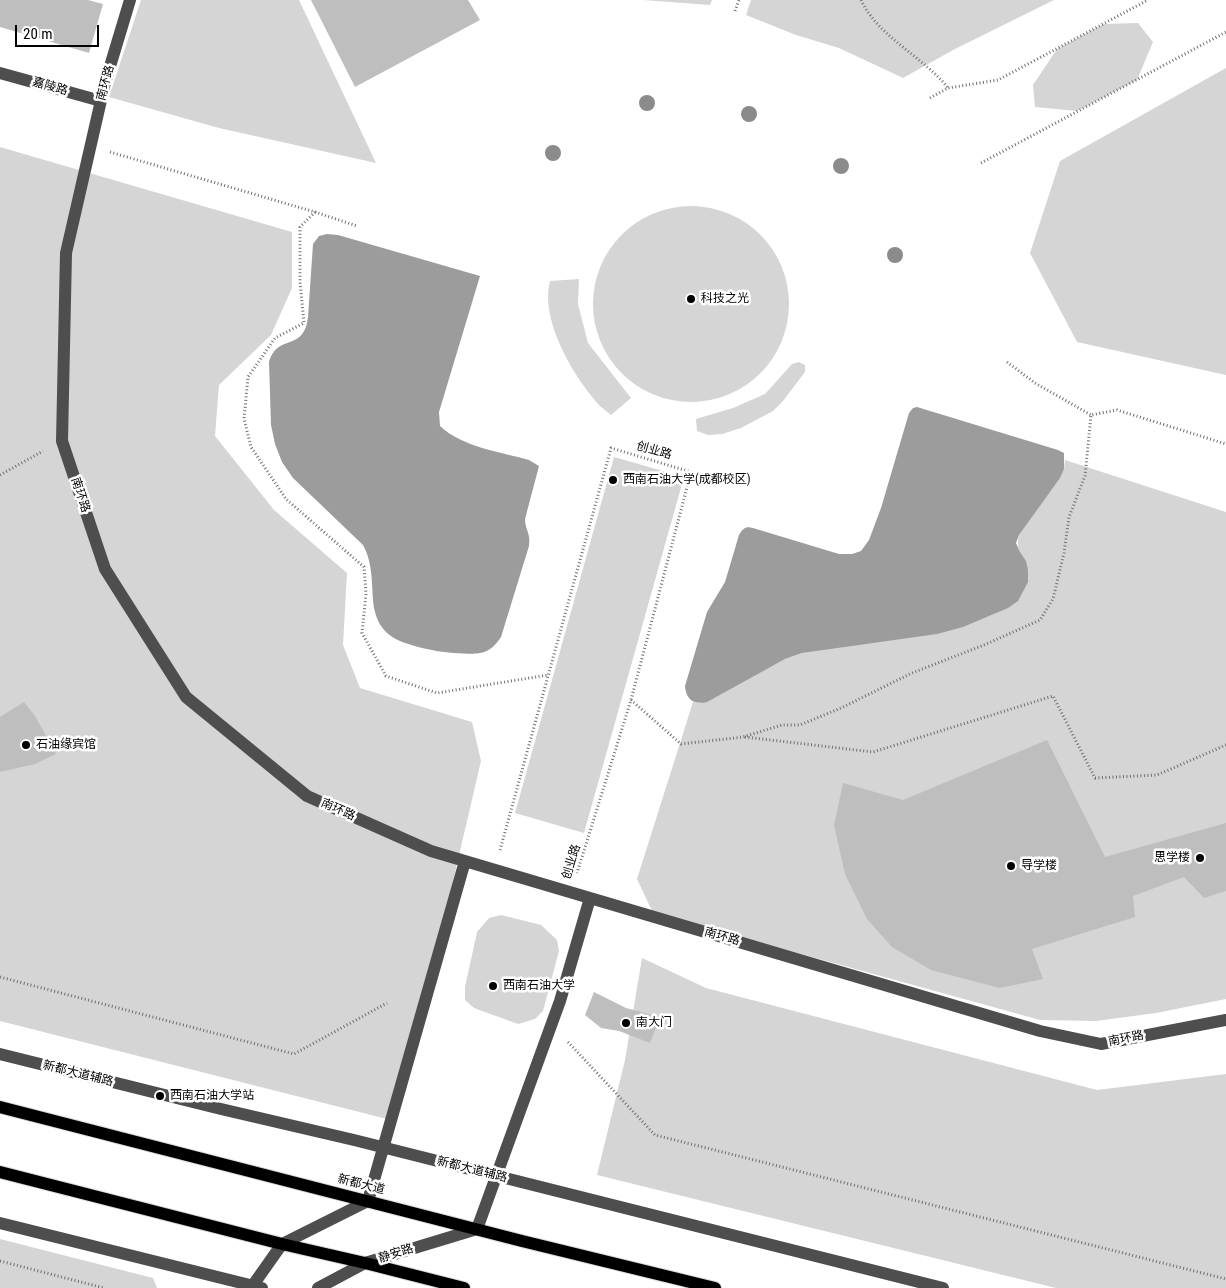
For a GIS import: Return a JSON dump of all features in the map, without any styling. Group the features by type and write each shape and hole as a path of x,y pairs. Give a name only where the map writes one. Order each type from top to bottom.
{"main road":[{"name":"新都大道","path":"0,1107 522,1241 715,1288"},
{"path":"0,1172 464,1288"}],"street":[{"name":"南环路","path":"130,0 104,83 66,253 62,442 104,569 186,697 306,796 431,851 1040,1031 1101,1044 1226,1020"},
{"name":"嘉陵路","path":"0,73 100,101"},
{"path":"0,1223 255,1287 282,1244 368,1201 465,860"},
{"path":"477,1229 560,1000 590,898"},
{"name":"新都大道辅路","path":"0,1054 220,1109 364,1142 942,1288"},
{"name":"静安路","path":"318,1288 365,1263 477,1229"}],"path":[{"path":"736,11 739,0"},
{"path":"860,0 864,8 877,22 948,88"},
{"path":"930,98 948,88 998,80 1148,0"},
{"path":"981,163 1226,32"},
{"path":"90,146 357,226"},
{"path":"315,212 300,227 300,282 304,323 274,338 248,376 244,419 250,447 286,499 364,567 366,594 362,633 386,676 437,693 548,675"},
{"path":"1007,362 1035,383 1091,414 1117,410 1226,444"},
{"path":"631,700 681,744 743,737 782,725 800,725 841,708 912,673 984,645 1040,620 1053,599 1064,553 1069,516 1085,476 1091,414"},
{"path":"0,475 62,442"},
{"name":"创业路","path":"494,870 611,448 692,472 631,700 571,893"},
{"path":"743,737 873,752 1053,696 1095,778 1157,775 1226,745"},
{"path":"0,977 294,1054 387,1003"},
{"path":"570,1034 568,1043 655,1135 1226,1279"},
{"path":"0,1261 104,1288"}],"shaded area":[{"path":"141,0 299,0 376,163 219,128 109,97"},
{"path":"643,0 712,0 710,5"},
{"path":"751,0 1054,0 953,50 903,78 839,48 796,35 746,15"},
{"path":"1138,23 1153,42 1137,80 1077,111 1035,107 1033,85 1057,49 1104,24"},
{"path":"1226,68 1226,375 1077,342 1030,253 1060,161"},
{"path":"0,147 292,232 292,288 271,335 219,385 215,436 274,510 347,573 343,645 360,688 472,722 481,761 446,911 387,1119 0,1021"},
{"path":"681,206 701,206 720,210 737,217 746,222 767,242 782,266 789,294 789,314 782,342 773,359 753,380 737,391 720,398 701,402 681,402 653,395 636,386 609,359 597,333 593,314 593,294 600,266 609,249 636,222 662,210"},
{"path":"327,234 338,235 480,276 439,412 440,426 470,444 529,460 539,466 525,519 529,546 501,637 491,648 481,653 469,654 428,649 399,641 386,632 380,624 375,611 371,568 363,545 293,478 282,462 275,444 271,425 269,362 276,349 297,339 306,328 313,244 319,236"},
{"path":"579,279 578,304 588,343 631,398 611,415 585,387 567,359 553,327 549,311 548,295 550,281"},
{"path":"799,362 805,365 805,372 773,411 741,428 722,434 708,435 697,431 696,419 733,408 765,394 792,364"},
{"path":"917,407 1064,453 1064,469 1060,478 1019,535 1016,543 1026,561 1028,570 1028,582 1018,601 1008,608 963,627 937,634 802,653 785,659 707,702 698,703 689,698 685,686 707,612 725,582 739,535 742,531 747,527 753,528 839,554 852,554 861,551 869,540 881,508 909,413 913,408"},
{"path":"614,457 684,477 584,833 515,813"},
{"path":"1065,460 1226,512 1226,999 1156,1013 1096,1021 1040,1020 653,913 637,879 693,702 701,703 785,659 802,653 824,649 1026,561 1019,549 1019,535 1064,469"},
{"path":"501,915 541,925 557,940 559,951 543,1011 535,1019 518,1024 474,1008 465,1000 465,987 477,932 489,918"},
{"path":"642,958 706,988 1097,1090 1226,1074 1226,1288 1056,1288 597,1175 625,1060"},
{"path":"0,1239 153,1278 157,1288 0,1288"}],"building":[{"path":"0,0 88,0 103,4 89,53 0,27"},
{"path":"311,0 468,0 480,20 355,87"},
{"name":"石油缘宾馆","path":"24,702 35,716 56,754 35,764 0,772 0,717"},
{"name":"导学楼","path":"1047,740 1105,857 1226,823 1226,891 1204,898 1184,877 1133,896 1135,917 1032,949 1043,979 1000,988 931,970 892,947 867,919 845,874 834,825 843,783 903,800"},
{"name":"南大门","path":"594,992 626,1008 660,1017 650,1043 619,1031 601,1028 585,1015"}],"place":[{"name":"科技之光","path":"691,299"},
{"name":"西南石油大学(成都校区)","path":"613,480"},
{"name":"石油缘宾馆","path":"26,745"},
{"name":"思学楼","path":"1200,858"},
{"name":"导学楼","path":"1011,866"},
{"name":"西南石油大学","path":"493,986"},
{"name":"南大门","path":"626,1023"},
{"name":"西南石油大学站","path":"160,1096"}]}
